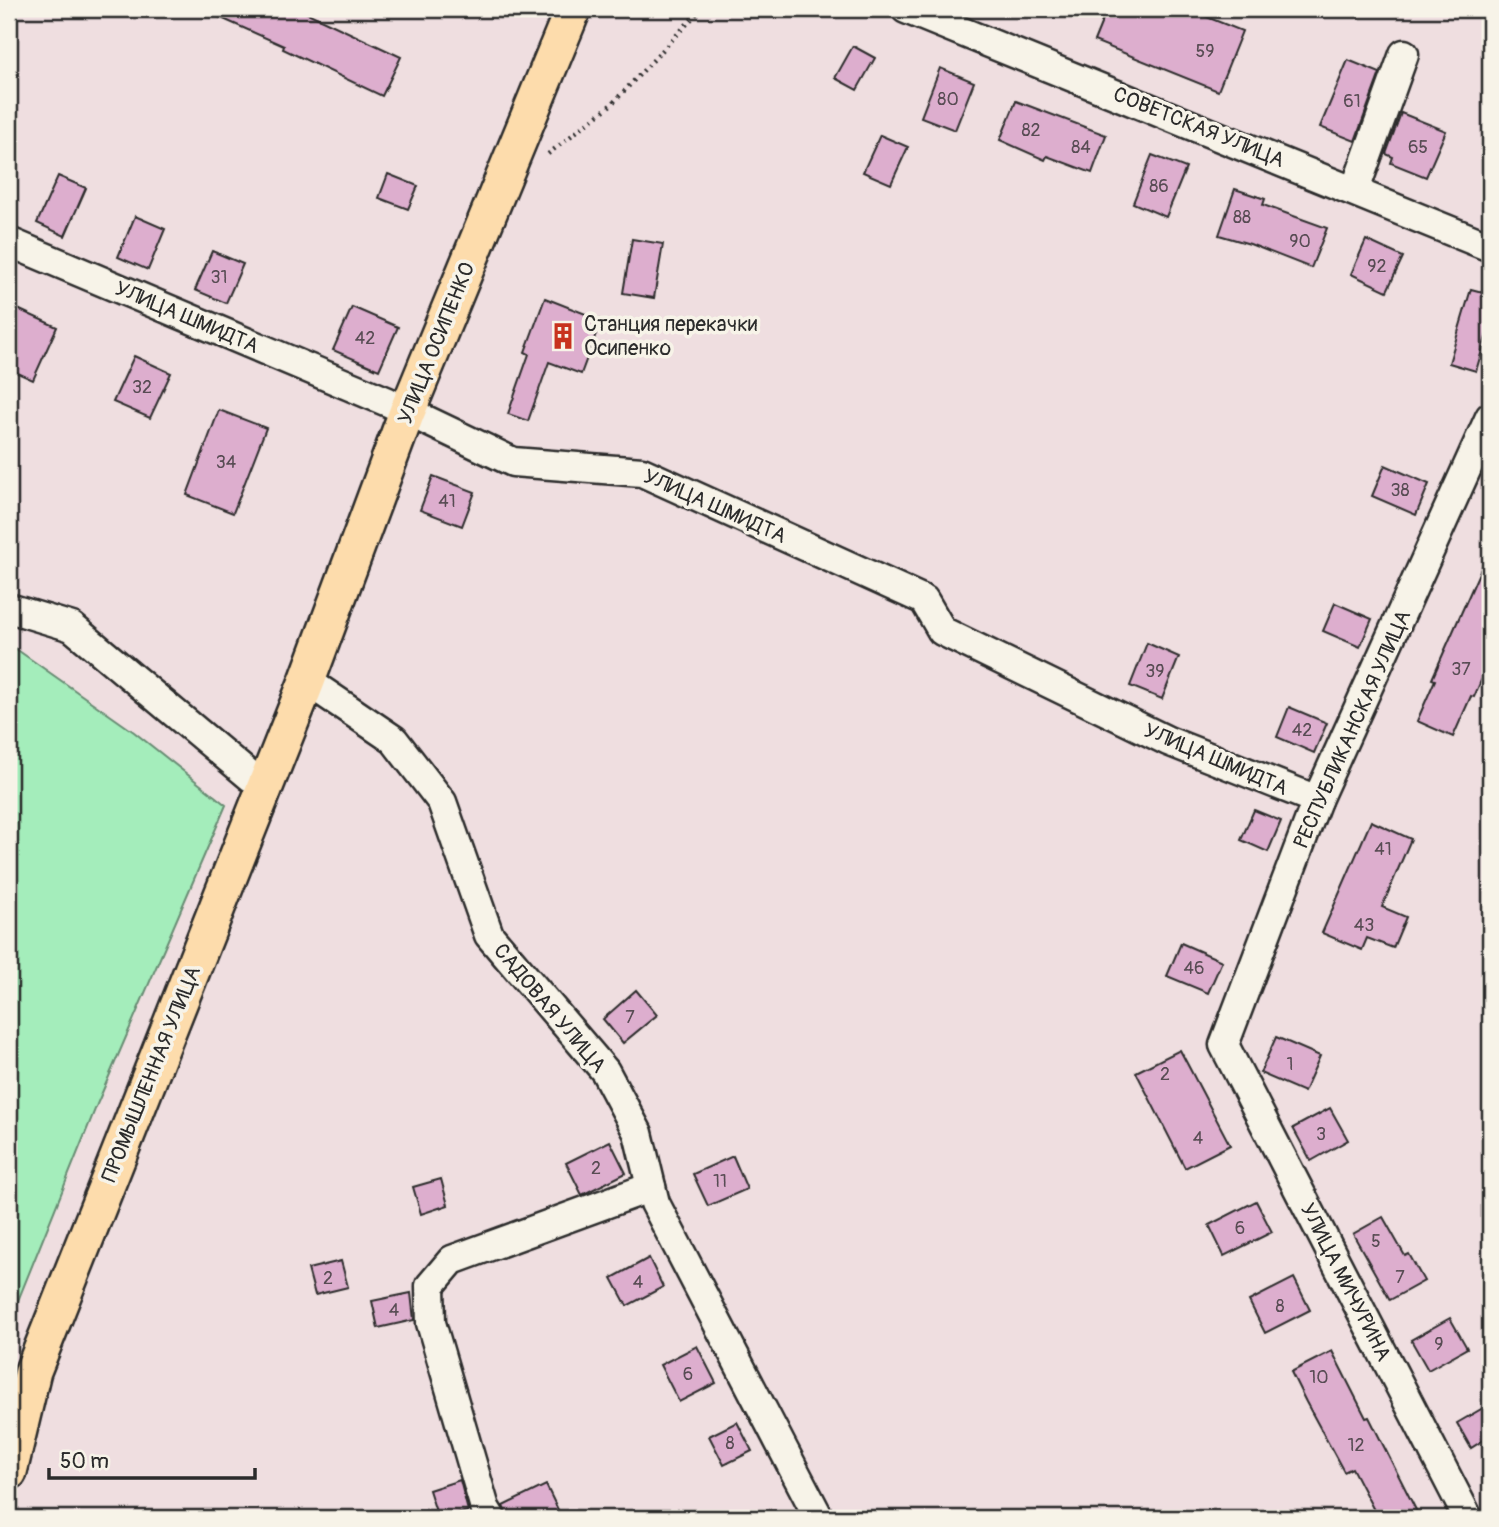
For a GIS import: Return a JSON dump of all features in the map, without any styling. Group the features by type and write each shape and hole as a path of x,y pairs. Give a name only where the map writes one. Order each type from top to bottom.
{"main road":[{"name":"УЛИЦА ОСИПЕНКО","path":"307,681 407,412 573,9"},
{"name":"ПРОМЫШЛЕННАЯ УЛИЦА","path":"9,1472 33,1371 307,681"}],"street":[{"name":"СОВЕТСКАЯ УЛИЦА","path":"906,9 1490,247"},
{"path":"1355,190 1404,54"},
{"name":"УЛИЦА ШМИДТА","path":"9,242 407,412 513,462 642,472 924,600 943,631 1155,735 1317,800"},
{"name":"РЕСПУБЛИКАНСКАЯ УЛИЦА","path":"1224,1045 1317,800 1490,416"},
{"path":"9,608 72,627 264,786"},
{"name":"САДОВАЯ УЛИЦА","path":"307,681 394,740 442,802 489,935 605,1071 638,1133 655,1203 819,1518"},
{"name":"УЛИЦА МИЧУРИНА","path":"1224,1045 1468,1518"},
{"path":"491,1518 485,1508 431,1322 430,1286 452,1260 651,1187"}],"path":[{"path":"539,161 612,104 701,9"}],"green space":[{"path":"9,644 134,732 226,805 98,1102 9,1323"}],"building":[{"path":"201,9 299,9 401,57 382,96 283,49 284,46"},
{"path":"1107,9 1187,9 1242,31 1218,91 1094,41"},
{"path":"853,46 875,58 857,90 835,78"},
{"path":"1348,60 1380,73 1355,141 1320,127"},
{"path":"940,68 974,82 955,130 921,117"},
{"path":"1016,101 1106,135 1092,173 1047,156 1045,160 1000,140"},
{"path":"1401,113 1446,131 1426,177 1391,163 1393,157 1386,154"},
{"path":"880,135 908,147 891,184 863,172"},
{"path":"1152,155 1186,168 1166,217 1133,203"},
{"path":"388,174 418,186 408,209 379,198"},
{"path":"58,176 86,188 65,236 37,223"},
{"path":"1235,189 1265,199 1263,205 1327,228 1311,268 1219,235"},
{"path":"135,216 165,229 148,270 118,257"},
{"path":"632,239 663,244 654,298 623,293"},
{"path":"1366,240 1403,257 1387,291 1351,274"},
{"path":"212,251 243,264 226,303 195,290"},
{"path":"1471,289 1490,294 1490,323 1476,371 1449,363"},
{"name":"Станция перекачки Осипенко","path":"545,298 601,320 581,374 549,362 528,421 508,414 529,354 525,352"},
{"path":"9,305 57,327 33,380 9,369"},
{"path":"352,307 398,327 379,370 333,350"},
{"path":"134,356 171,373 150,418 113,402"},
{"path":"219,410 266,428 233,513 187,495"},
{"path":"1385,465 1429,484 1416,515 1372,496"},
{"path":"433,476 475,492 462,526 420,510"},
{"path":"1490,548 1490,660 1453,737 1417,721 1435,680 1432,679"},
{"path":"1335,603 1372,619 1360,647 1323,631"},
{"path":"1147,643 1179,657 1162,699 1130,686"},
{"path":"1289,707 1327,723 1314,753 1277,737"},
{"path":"1254,810 1281,821 1268,852 1241,840"},
{"path":"1371,821 1411,839 1382,907 1406,917 1393,948 1367,938 1362,950 1322,933"},
{"path":"1181,943 1222,961 1208,993 1167,976"},
{"path":"636,990 657,1015 623,1043 603,1019"},
{"path":"1276,1037 1320,1056 1304,1092 1260,1073"},
{"path":"1180,1050 1230,1145 1185,1168 1136,1072"},
{"path":"1330,1108 1348,1140 1311,1161 1293,1128"},
{"path":"610,1141 626,1173 582,1195 566,1163"},
{"path":"733,1156 747,1189 708,1206 693,1174"},
{"path":"441,1179 448,1205 421,1214 413,1187"},
{"path":"1256,1201 1272,1232 1224,1256 1209,1225"},
{"path":"1383,1217 1405,1256 1409,1254 1424,1281 1390,1300 1353,1234"},
{"path":"649,1258 663,1287 627,1306 612,1278"},
{"path":"341,1261 348,1287 315,1295 308,1269"},
{"path":"1294,1278 1310,1310 1265,1333 1249,1301"},
{"path":"411,1293 414,1320 378,1328 372,1301"},
{"path":"1450,1318 1467,1348 1428,1370 1411,1340"},
{"path":"697,1346 716,1383 679,1402 660,1365"},
{"path":"1332,1351 1420,1518 1378,1518 1352,1468 1344,1472 1306,1402 1291,1372"},
{"path":"1490,1404 1490,1436 1471,1448 1457,1423"},
{"path":"737,1422 752,1451 724,1465 709,1436"},
{"path":"460,1480 468,1511 438,1518 429,1490"},
{"path":"546,1485 562,1518 508,1518 503,1506"}],"place":[{"name":"Станция перекачки Осипенко","path":"563,336"}]}
